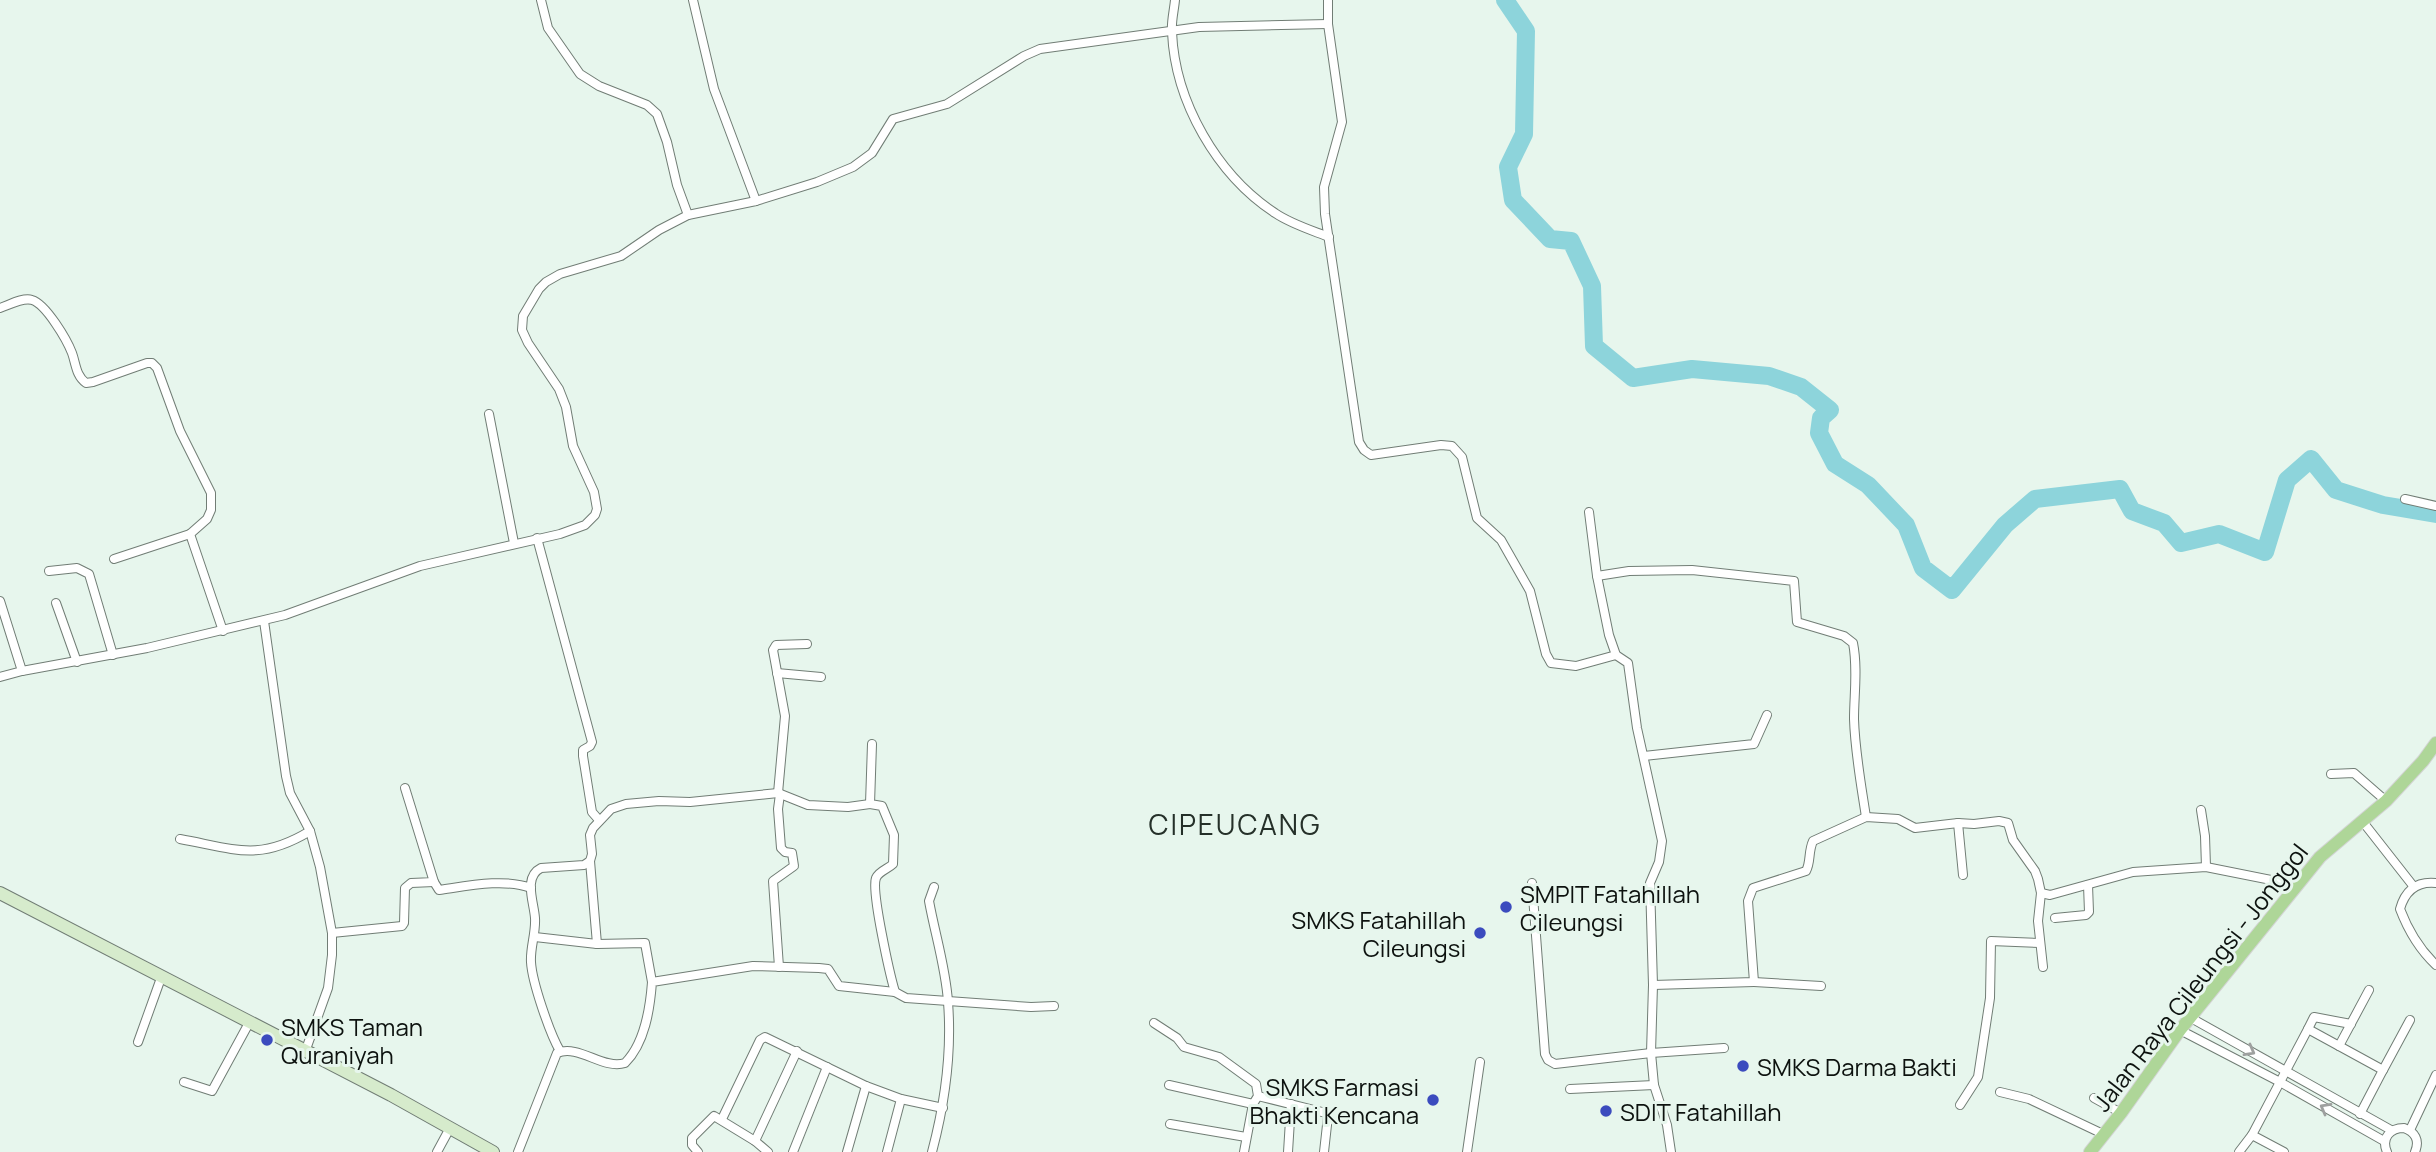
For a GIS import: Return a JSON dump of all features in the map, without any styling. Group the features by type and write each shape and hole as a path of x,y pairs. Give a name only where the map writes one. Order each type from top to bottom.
{"main road":[{"name":"Jalan Raya Cileungsi - Jonggol","path":"2090,1152 2180,1030 2274,916 2296,885 2320,857 2386,801 2436,743"}],"street":[{"path":"541,0 548,28 580,74 599,86 654,110 667,142 677,186 688,215"},
{"path":"693,0 717,99 756,201"},
{"path":"1175,0 1171,30 1174,55 1187,101 1210,148 1238,182 1259,202 1278,215 1329,237"},
{"path":"1328,0 1328,24 1342,122 1324,187 1325,214 1359,442 1371,455 1441,445 1452,446 1457,450 1466,469 1477,518 1501,540 1530,591 1546,654 1551,663 1576,666 1616,655"},
{"path":"0,677 264,621 420,566 576,529 590,521 597,509 594,492 573,446 563,398 522,330 527,309 539,289 553,278 621,256 659,230 688,215 756,201 817,182 853,167 872,153 893,119 947,104 1032,52 1067,44 1199,27 1328,24"},
{"path":"0,308 26,299 40,305 62,333 72,352 80,378 86,383 93,383 147,363 155,365 180,431 211,493 211,510 207,519 190,534 114,559"},
{"path":"489,414 514,543"},
{"path":"2405,499 2436,506"},
{"path":"1589,512 1597,576 1609,635 1616,655 1628,663 1637,728 1662,841 1659,862 1650,883 1653,985 1651,1053 1654,1084 1667,1125 1671,1152"},
{"path":"190,534 223,631"},
{"path":"537,538 592,743 583,750 583,756 592,813 600,820"},
{"path":"49,571 77,568 89,574 113,654"},
{"path":"1597,576 1629,571 1692,570 1794,581 1797,622 1852,640 1854,722 1866,817"},
{"path":"0,601 22,671"},
{"path":"55,603 77,662"},
{"path":"264,621 286,776 290,793 310,831 320,867 332,933 328,988 305,1052"},
{"path":"779,967 772,881 794,866 792,853 781,848 778,809 785,716 773,650 774,646 807,644"},
{"path":"777,673 821,677"},
{"path":"1644,756 1754,744 1760,736 1767,715"},
{"path":"870,803 872,744"},
{"path":"2331,774 2354,773 2386,801"},
{"path":"405,788 434,882 439,890 498,884 531,888"},
{"path":"597,944 590,835 611,809 643,802 690,802 779,794 808,805 848,807 870,803 881,806 894,835 893,864 879,874 875,886 881,931 895,992"},
{"path":"2201,810 2206,867"},
{"path":"1754,982 1748,901 1753,888 1805,871 1809,865 1808,854 1813,841 1866,817 1898,819 1915,828 1958,823 2008,823 2012,840 2037,874 2041,893 2038,921 2043,967"},
{"path":"2363,822 2414,887"},
{"path":"1958,823 1962,875"},
{"path":"180,839 238,852 261,851 285,845 310,831"},
{"path":"560,1051 546,1018 531,963 535,937 532,876 541,867 584,865 590,861"},
{"path":"2041,893 2050,895 2148,869 2206,867 2296,885"},
{"path":"332,933 402,926 405,888 411,883 434,882"},
{"path":"1532,883 1545,1054 1549,1060 1555,1065 1651,1053 1724,1048"},
{"path":"2436,883 2421,883 2407,892 2400,909 2425,955 2436,965"},
{"path":"2055,918 2087,914 2088,885"},
{"path":"932,1152 943,1108 949,1040 948,1000 929,901 934,887"},
{"path":"0,893 493,1152"},
{"path":"535,937 597,944 645,943 652,982 650,1003 642,1035 627,1061 615,1065 573,1052 560,1051"},
{"path":"1960,1105 1978,1077 1990,998 1991,941 2040,943"},
{"path":"652,982 753,966 779,967 828,970 839,986 895,992 906,998 1031,1007 1054,1006"},
{"path":"138,1042 161,978"},
{"path":"1653,985 1754,982 1821,986"},
{"path":"2339,1046 2369,990"},
{"path":"2239,1152 2252,1135 2315,1017 2351,1024"},
{"path":"2191,1018 2391,1130 2410,1130 2417,1140 2415,1152"},
{"path":"2360,1114 2410,1020"},
{"path":"184,1082 212,1091 249,1023"},
{"path":"1154,1023 1177,1038 1184,1047 1219,1057 1253,1081 1255,1100 1245,1137 1244,1152"},
{"path":"2308,1029 2383,1070"},
{"path":"2180,1030 2280,1082 2384,1141"},
{"path":"722,1119 762,1038 767,1037 866,1086 901,1099 943,1108"},
{"path":"518,1152 539,1104 555,1057 560,1051"},
{"path":"755,1141 796,1051"},
{"path":"1467,1152 1480,1062"},
{"path":"793,1152 827,1067"},
{"path":"2410,1130 2436,1075"},
{"path":"1570,1089 1654,1084"},
{"path":"1170,1085 1325,1112 1328,1114 1324,1152"},
{"path":"847,1152 866,1086"},
{"path":"2000,1092 2029,1099 2103,1134"},
{"path":"2094,1098 2121,1113"},
{"path":"887,1152 901,1099"},
{"path":"1288,1152 1291,1104"},
{"path":"698,1152 692,1145 694,1134 712,1116 722,1119 768,1152"},
{"path":"1170,1124 1245,1137"},
{"path":"437,1152 450,1128"},
{"path":"2386,1152 2384,1141 2391,1130"},
{"path":"2252,1135 2284,1152"}],"waterway":[{"path":"1505,0 1526,31 1524,134 1508,167 1513,200 1550,239 1571,241 1592,286 1594,346 1633,378 1692,369 1769,376 1801,387 1830,410 1821,418 1819,433 1835,464 1868,485 1906,525 1923,568 1952,590 2005,525 2035,499 2120,489 2132,511 2164,523 2181,543 2219,534 2265,552 2287,480 2311,459 2336,490 2383,505 2436,514"}],"place":[{"name":"SMPIT Fatahillah Cileungsi","path":"1506,907"},
{"name":"SMKS Fatahillah Cileungsi","path":"1480,933"},
{"name":"SMKS Taman Quraniyah","path":"267,1040"},
{"name":"SMKS Darma Bakti","path":"1743,1066"},
{"name":"SMKS Farmasi Bhakti Kencana","path":"1433,1100"},
{"name":"SDIT Fatahillah","path":"1606,1111"}],"district":[{"name":"CIPEUCANG","path":"1235,824"}]}
